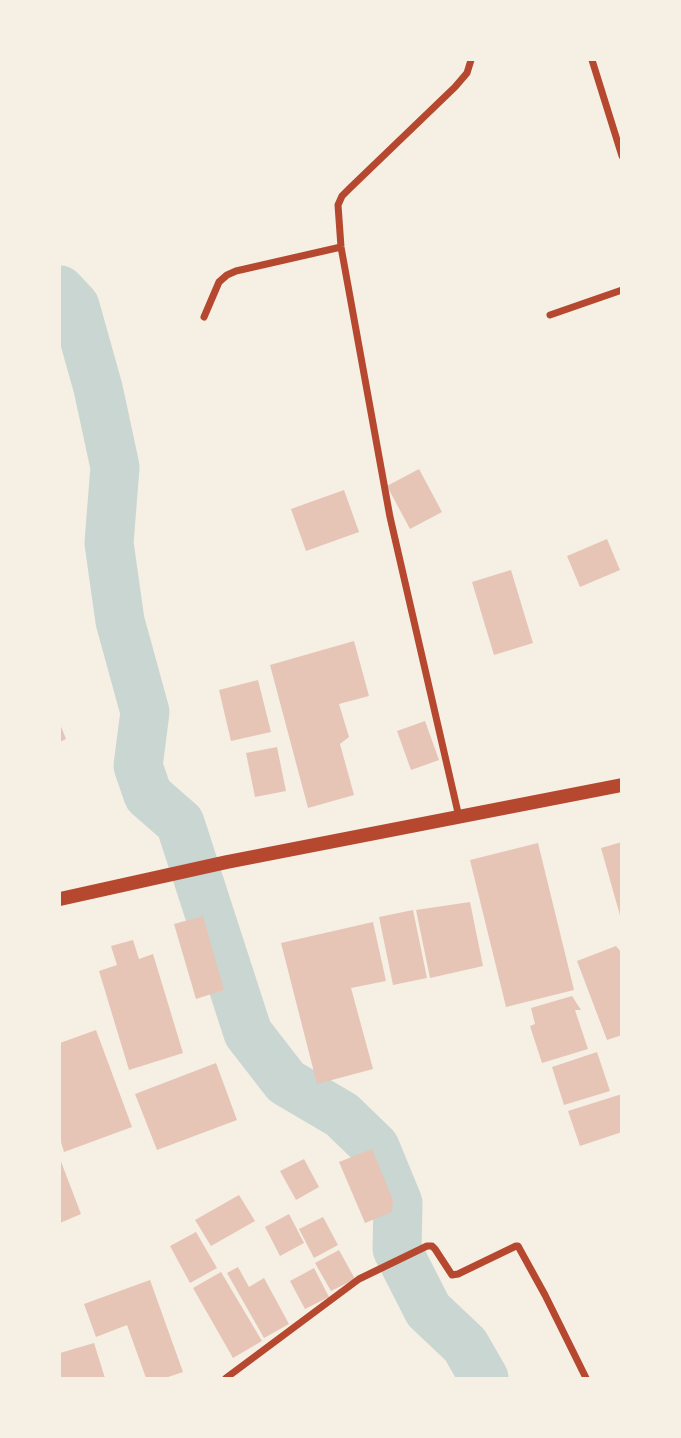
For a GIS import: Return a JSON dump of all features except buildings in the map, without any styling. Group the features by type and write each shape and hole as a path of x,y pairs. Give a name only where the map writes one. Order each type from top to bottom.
{"main road":[{"path":"60,899 227,862 621,785"}],"street":[{"path":"459,817 390,517 341,247 338,205 342,196 467,73 471,60"},
{"path":"592,60 621,156"},
{"path":"204,317 219,282 227,275 341,247"},
{"path":"550,315 621,290"},
{"path":"226,1378 322,1305 371,1273 427,1246 432,1246 439,1254 452,1275 518,1246 586,1378"}],"waterway":[{"path":"60,290 75,306 98,388 115,467 109,543 120,621 145,712 138,766 148,795 180,823 248,1033 286,1082 342,1115 375,1147 398,1203 397,1249 428,1310 465,1345 484,1378"}]}
